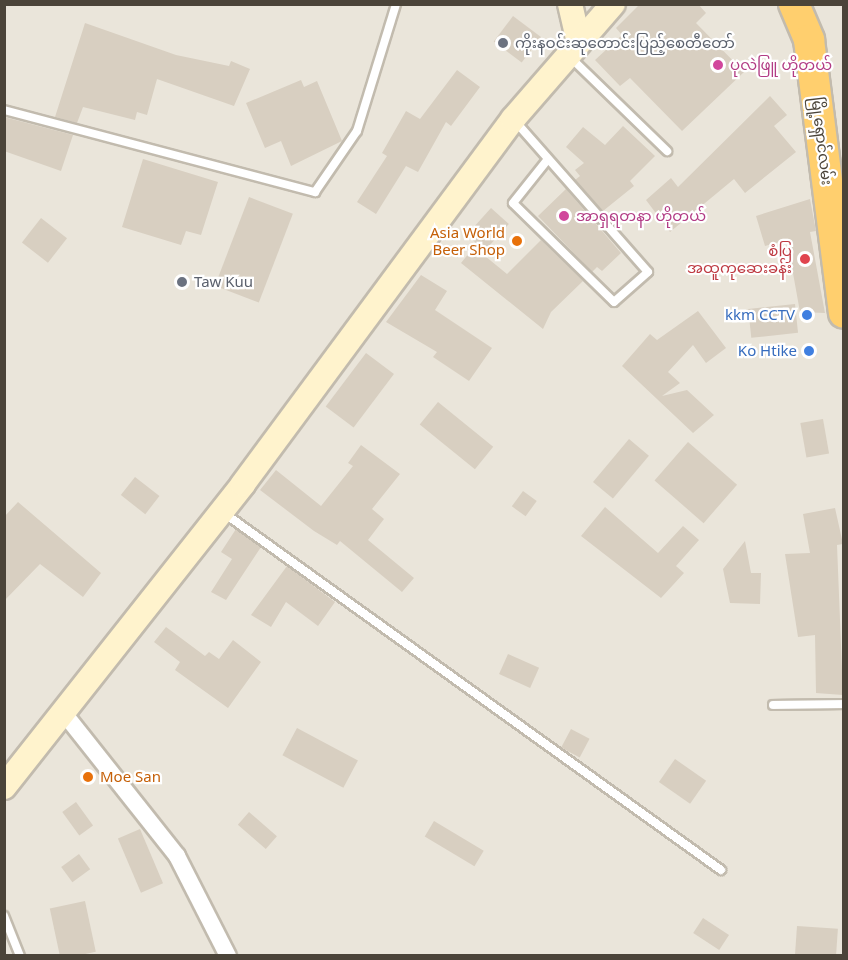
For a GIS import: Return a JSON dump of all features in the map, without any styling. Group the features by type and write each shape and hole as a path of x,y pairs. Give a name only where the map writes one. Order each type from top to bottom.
{"highway":[{"name":"မြို့ရှောင်လမ်း","path":"794,4 809,40 843,313"},
{"name":"မြို့ရှောင်လမ်း","path":"809,40 816,4"}],"main road":[{"path":"570,4 585,30"},
{"path":"4,787 221,510 513,119 585,30 613,4"}],"street":[{"path":"63,712 177,856 228,956"}],"lane":[{"path":"4,110 315,192 357,131 396,4"},
{"path":"585,30 667,151"},
{"path":"513,119 648,273 614,302 513,203 548,159"},
{"path":"221,510 721,870"},
{"path":"773,705 843,704"},
{"path":"4,916 20,956"}],"shaded area":[{"path":"5,5 843,5 843,955 5,955"}],"building":[{"path":"640,4 698,4 706,13 696,23 744,72 682,131 630,78 620,86 595,60 622,35 616,28"},
{"path":"513,16 541,37 522,63 494,42"},
{"path":"85,23 176,55 229,66 231,61 250,69 234,106 157,79 147,115 137,112 135,120 83,107 77,123 55,117"},
{"path":"457,70 480,87 451,126 446,122 418,172 406,166 376,214 357,202 387,156 382,153 406,111 420,119"},
{"path":"301,80 304,87 317,81 342,141 291,166 281,141 265,148 246,103"},
{"path":"770,96 787,115 774,126 796,152 745,193 734,179 670,232 646,200 671,178 678,187"},
{"path":"4,117 73,135 61,171 4,151"},
{"path":"623,126 655,156 630,181 634,186 603,211 575,180 580,176 575,170 584,163 566,147 583,127 605,145"},
{"path":"143,159 218,182 201,235 186,231 181,245 122,227"},
{"path":"566,189 621,253 602,271 597,267 592,272 538,216"},
{"path":"249,197 293,214 259,303 215,286"},
{"path":"810,199 816,231 810,232 825,313 800,312 787,240 765,246 756,216"},
{"path":"491,208 509,224 485,251 467,235"},
{"path":"41,218 67,238 48,263 22,242"},
{"path":"541,240 583,281 551,312 543,329 461,263 474,247 507,274"},
{"path":"421,275 447,291 435,310 492,348 469,381 433,357 437,352 386,322"},
{"path":"795,304 798,333 751,338 748,309"},
{"path":"698,311 726,348 706,363 693,345 668,372 680,383 662,396 687,390 714,415 693,433 622,366 650,334 657,340"},
{"path":"366,353 394,374 354,428 326,407"},
{"path":"438,402 493,447 475,469 420,425"},
{"path":"823,419 829,453 806,457 800,423"},
{"path":"629,439 649,456 613,499 593,482"},
{"path":"688,442 737,485 704,523 655,480"},
{"path":"361,445 400,474 372,509 384,519 368,540 414,578 402,592 340,541 337,545 314,531 260,490 276,470 321,506 353,466 348,463"},
{"path":"135,477 159,496 145,514 121,495"},
{"path":"523,491 537,501 526,516 512,506"},
{"path":"18,502 101,573 83,597 40,564 4,601 4,517"},
{"path":"605,507 658,553 683,526 699,540 676,566 684,573 661,598 581,536"},
{"path":"835,508 843,544 837,545 843,695 816,693 815,635 798,637 785,554 810,553 803,514"},
{"path":"236,529 261,547 226,600 211,592 232,559 221,552"},
{"path":"745,541 751,573 761,573 760,604 730,603 723,569"},
{"path":"287,566 335,602 318,626 286,602 271,627 251,615"},
{"path":"166,627 205,656 209,652 219,659 233,640 261,662 228,708 175,670 180,662 154,642"},
{"path":"508,654 539,668 530,688 499,674"},
{"path":"297,728 358,760 343,788 282,755"},
{"path":"571,729 590,739 580,757 561,748"},
{"path":"675,759 706,781 690,804 659,782"},
{"path":"76,802 93,825 79,835 62,812"},
{"path":"249,812 277,836 266,849 238,825"},
{"path":"434,821 484,851 474,866 425,836"},
{"path":"140,829 163,883 141,893 118,838"},
{"path":"79,854 90,869 72,882 61,867"},
{"path":"85,901 96,952 76,956 60,956 50,908"},
{"path":"703,918 729,935 719,950 693,933"},
{"path":"797,926 838,929 836,956 795,954"}],"place":[{"name":"ကိုးနဝင်းဆုတောင်းပြည့်စေတီတော်","path":"503,43"},
{"name":"ပုလဲဖြူ ဟိုတယ်","path":"718,65"},
{"name":"အာရှရတနာ ဟိုတယ်","path":"564,216"},
{"name":"Asia World Beer Shop","path":"517,241"},
{"name":"စံပြ အထူကုဆေးခန်း","path":"805,259"},
{"name":"Taw Kuu","path":"182,282"},
{"name":"kkm CCTV","path":"807,315"},
{"name":"Ko Htike","path":"809,351"},
{"name":"Moe San","path":"88,777"}]}
